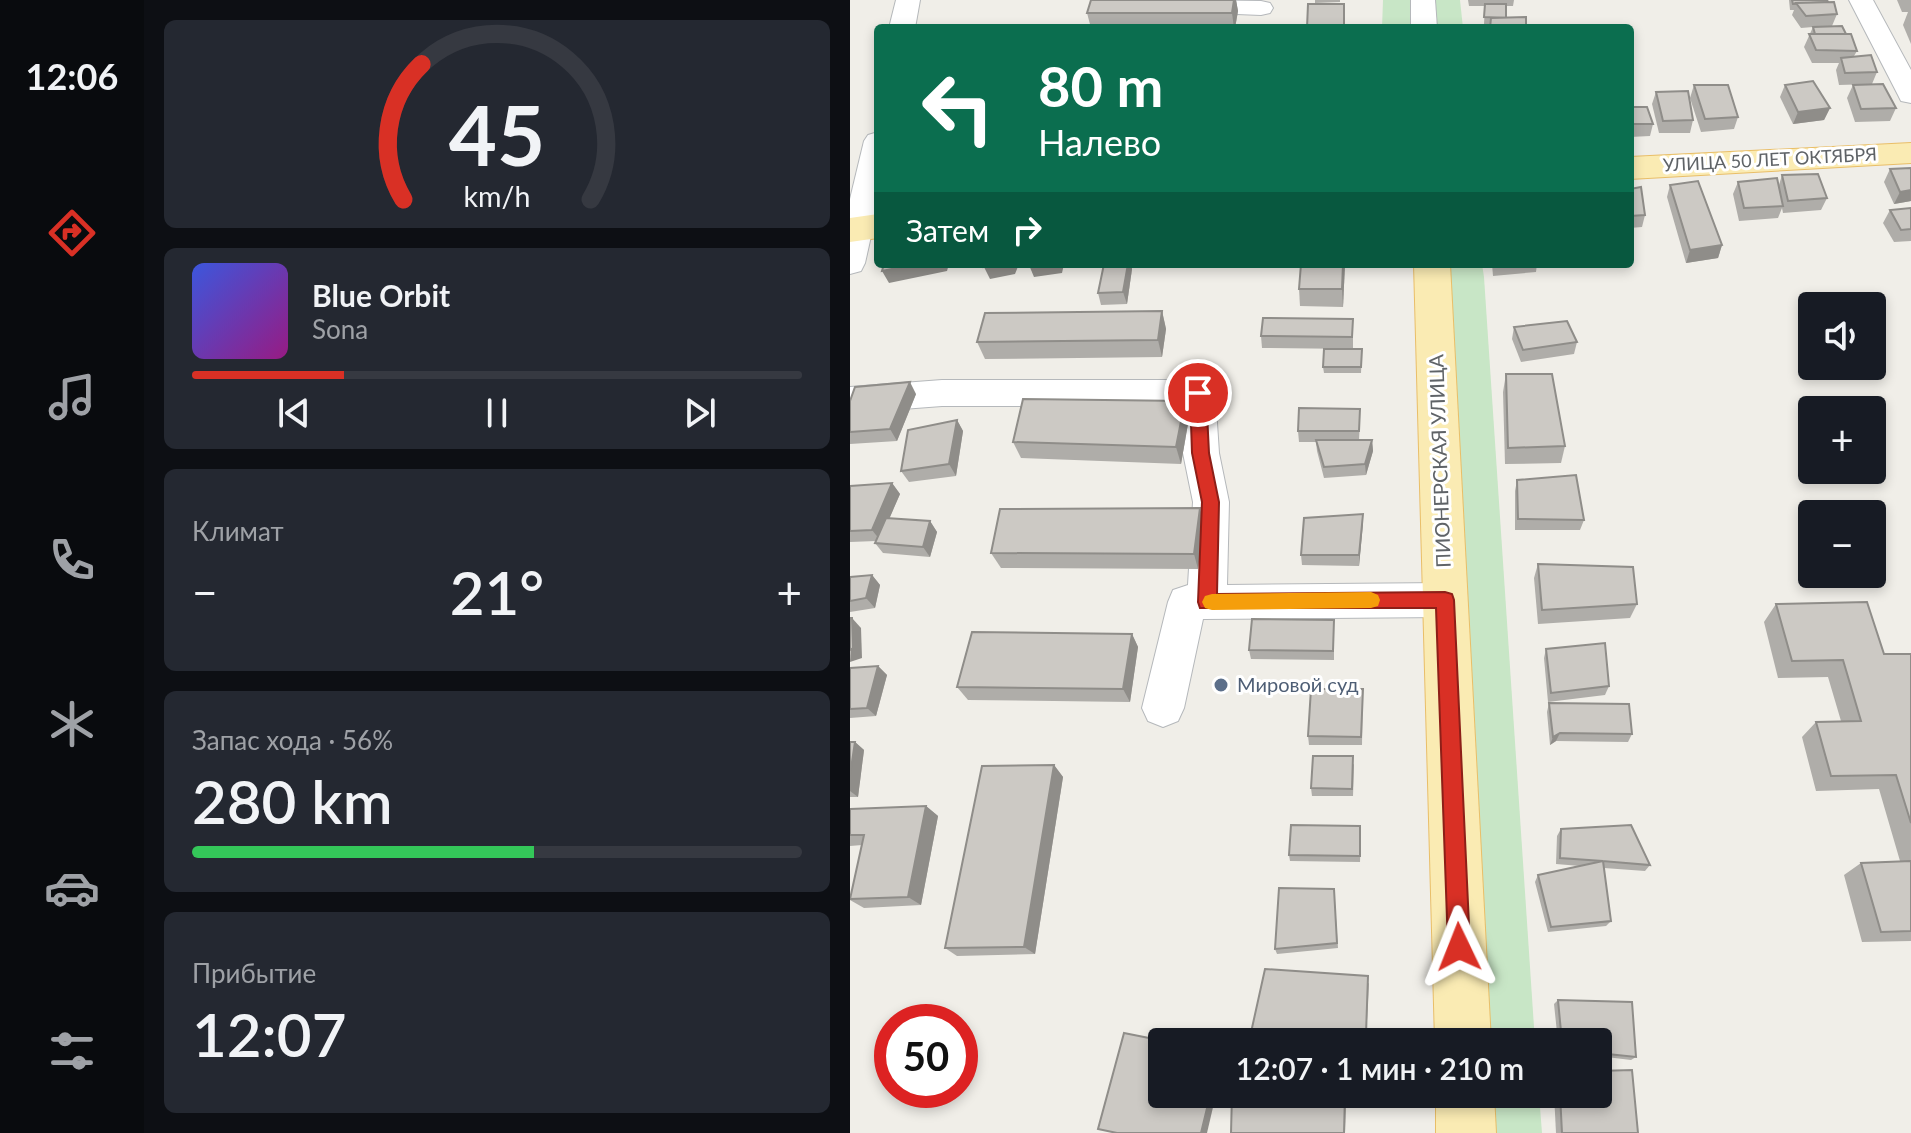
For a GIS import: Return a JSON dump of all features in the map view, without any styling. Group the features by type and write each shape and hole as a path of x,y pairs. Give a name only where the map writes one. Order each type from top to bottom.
{"main road":[{"name":"УЛИЦА 50 ЛЕТ ОКТЯБРЯ","path":"1634,168 1911,153"},
{"name":"ПИОНЕРСКАЯ УЛИЦА","path":"1432,268 1462,1028"},
{"path":"1465,1108 1466,1133"}],"street":[{"path":"903,24 908,0"},
{"path":"1423,0 1424,24"},
{"path":"1861,0 1911,95"},
{"path":"1165,5 1261,12"},
{"path":"850,263 862,228 874,163"},
{"path":"850,400 942,393 1198,393 1201,453 1211,502 1207,602"},
{"path":"1163,708 1187,602 1445,600"}],"green space":[{"path":"1383,0 1410,0 1410,24 1382,24"},
{"path":"1431,0 1460,0 1463,24 1432,24"},
{"path":"1445,268 1483,268 1534,1028 1476,1028"},
{"path":"1480,1108 1540,1108 1542,1133 1481,1133"}],"building":[{"path":"1091,0 1234,0 1232,13 1087,13"},
{"path":"1792,0 1827,0 1828,2 1793,4"},
{"path":"1834,2 1837,14 1806,16 1796,3"},
{"path":"1308,4 1344,4 1344,24 1307,24"},
{"path":"1485,4 1506,4 1506,18 1484,17"},
{"path":"1526,17 1526,24 1490,24 1491,18"},
{"path":"1842,26 1846,34 1815,34 1813,27"},
{"path":"1809,34 1851,34 1857,51 1816,50"},
{"path":"1871,55 1877,72 1845,73 1841,58"},
{"path":"1813,81 1830,108 1798,112 1785,85"},
{"path":"1883,84 1896,108 1861,109 1853,85"},
{"path":"1694,85 1728,85 1738,117 1705,119"},
{"path":"1688,91 1693,120 1663,121 1656,92"},
{"path":"1634,107 1647,107 1653,124 1634,124"},
{"path":"1911,168 1911,190 1900,192 1890,169"},
{"path":"1818,174 1827,198 1788,201 1782,175"},
{"path":"1777,178 1783,206 1744,208 1738,182"},
{"path":"1698,181 1722,245 1690,250 1670,185"},
{"path":"1641,187 1645,215 1634,216 1634,188"},
{"path":"1911,208 1911,229 1901,230 1890,210"},
{"path":"1103,268 1127,268 1123,292 1098,293"},
{"path":"1301,268 1343,268 1342,289 1299,289"},
{"path":"1162,311 1158,340 977,342 985,313"},
{"path":"1263,318 1353,319 1352,337 1261,336"},
{"path":"1567,321 1577,342 1523,350 1514,327"},
{"path":"1324,349 1362,349 1361,367 1323,367"},
{"path":"1506,374 1552,374 1565,446 1508,448"},
{"path":"910,382 890,429 850,432 850,401 855,387"},
{"path":"1023,399 1185,401 1176,447 1013,442"},
{"path":"1299,408 1360,409 1359,431 1298,431"},
{"path":"957,420 949,464 901,471 908,430"},
{"path":"1316,440 1372,440 1365,464 1324,467"},
{"path":"1576,475 1584,520 1518,519 1517,480"},
{"path":"892,483 872,530 850,531 850,486"},
{"path":"1200,508 1194,554 991,553 1000,509"},
{"path":"1363,514 1359,555 1301,555 1304,518"},
{"path":"886,518 930,521 923,547 875,543"},
{"path":"1538,564 1633,567 1637,604 1542,610"},
{"path":"872,575 866,598 850,601 850,577"},
{"path":"1867,602 1884,654 1911,654 1911,823 1896,775 1831,776 1816,722 1861,721 1843,660 1792,661 1776,604"},
{"path":"850,618 853,648 850,650"},
{"path":"1252,619 1334,620 1333,651 1249,650"},
{"path":"972,632 1132,634 1123,689 957,687"},
{"path":"1605,643 1609,686 1551,693 1546,649"},
{"path":"878,666 867,708 850,709 850,668"},
{"path":"1311,689 1363,689 1361,737 1308,736"},
{"path":"1549,703 1629,704 1632,734 1560,733 1553,737"},
{"path":"850,742 855,742 850,775"},
{"path":"1313,756 1353,756 1352,789 1311,788"},
{"path":"1054,765 1024,947 945,948 982,766"},
{"path":"926,806 908,897 850,899 864,835 850,835 850,809"},
{"path":"1291,825 1360,826 1360,856 1289,855"},
{"path":"1631,825 1650,865 1560,858 1561,829"},
{"path":"1603,861 1611,921 1551,927 1538,875"},
{"path":"1911,861 1911,931 1881,932 1861,863"},
{"path":"1279,888 1334,889 1337,943 1275,949"},
{"path":"1265,969 1368,976 1366,1028 1252,1028"},
{"path":"1558,1000 1632,1002 1636,1057 1612,1054 1612,1028 1561,1028"},
{"path":"1124,1033 1148,1038 1148,1108 1207,1108 1201,1133 1117,1133 1098,1129"},
{"path":"1632,1070 1638,1133 1562,1133 1561,1108 1612,1108 1612,1071"},
{"path":"1232,1108 1345,1108 1344,1133 1231,1133"}],"slow traffic":[{"path":"1212,602 1371,600"}],"place":[{"name":"Мировой суд","path":"1221,685"}],"route":[{"path":"1198,393 1201,453 1211,502 1207,602 1445,600 1459,947"}]}
